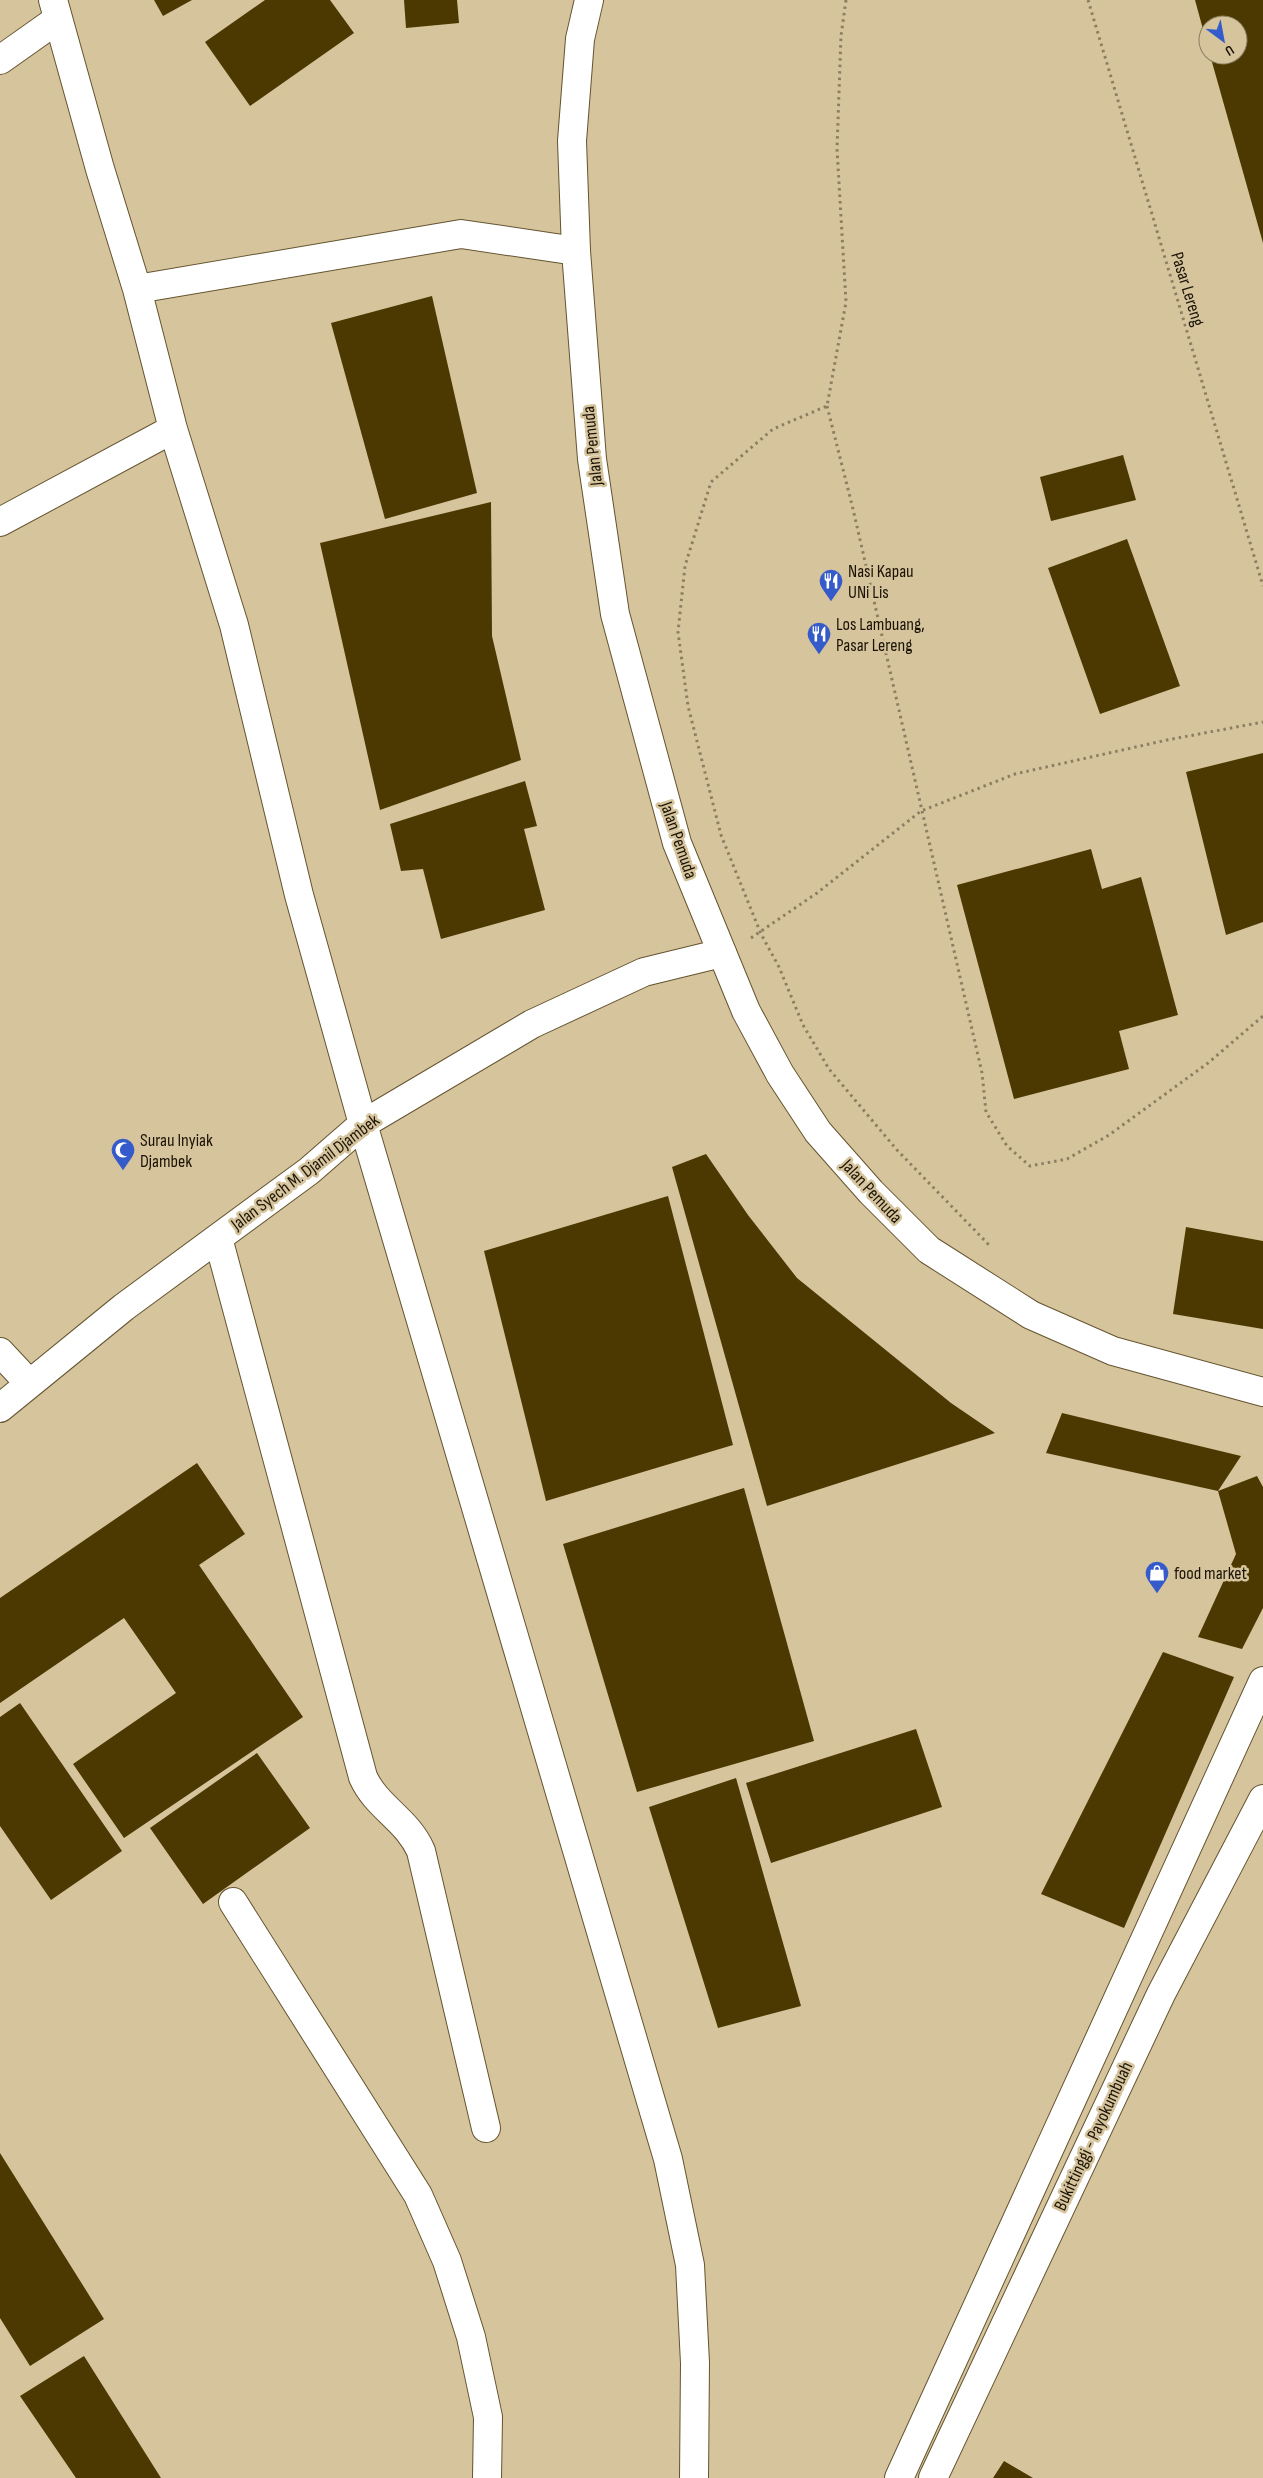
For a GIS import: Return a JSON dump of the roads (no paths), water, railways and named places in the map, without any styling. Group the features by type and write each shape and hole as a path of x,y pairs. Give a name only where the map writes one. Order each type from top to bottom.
{"street":[{"name":"Jalan Pemuda","path":"589,0 580,39 572,141 576,251 592,459 615,614 678,843 746,1011 780,1074 818,1132 871,1192 929,1250 1030,1315 1113,1351 1263,1392"},
{"path":"0,60 55,10 137,289 173,429 234,624 299,895 363,1124 668,2159 690,2265 695,2362 694,2478"},
{"path":"137,289 461,234 576,251"},
{"path":"0,522 173,429"},
{"name":"Jalan Syech M. Djamil Djambek","path":"0,1408 124,1307 308,1171 363,1124 532,1024 644,972 722,953"},
{"path":"218,1238 363,1777 377,1801 415,1836 421,1850 486,2128"},
{"path":"0,1352 30,1383"},
{"path":"899,2478 1263,1681"},
{"name":"Bukittinggi - Payokumbuah","path":"933,2478 1161,1994 1263,1800"},
{"path":"234,1902 418,2195 447,2261 471,2337 488,2417 487,2478"}],"place":[{"name":"Nasi Kapau UNi Lis","path":"831,602"},
{"name":"Los Lambuang, Pasar Lereng","path":"819,655"},
{"name":"Surau Inyiak Djambek","path":"123,1171"},
{"name":"food market","path":"1157,1594"}]}
